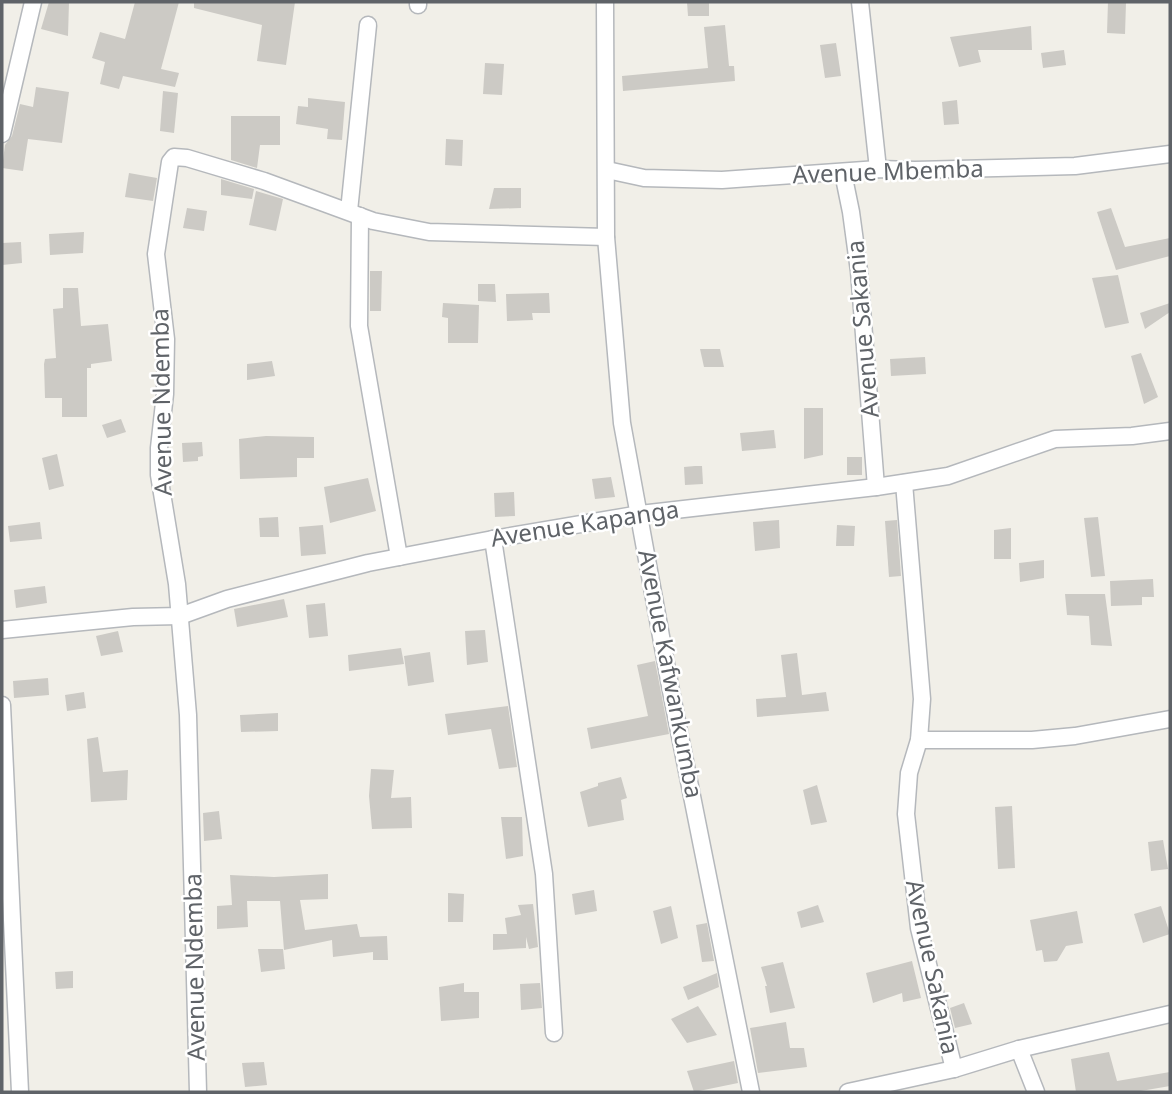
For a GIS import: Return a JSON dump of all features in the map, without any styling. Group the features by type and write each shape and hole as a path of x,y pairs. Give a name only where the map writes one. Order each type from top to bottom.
{"street":[{"path":"2,134 6,96 33,2"},
{"name":"Avenue Kafwankumba","path":"605,2 606,237 622,422 671,691 751,1092"},
{"path":"860,2 878,169"},
{"path":"368,25 354,214 359,326 399,557"},
{"name":"Avenue Mbemba","path":"607,170 644,178 684,181 878,169 1075,166 1170,154"},
{"name":"Avenue Ndemba","path":"198,1092 188,715 180,615 159,475 166,340 156,254 170,162 174,157 179,157 200,162 264,181 373,221 429,232 606,237"},
{"name":"Avenue Sakania","path":"843,173 859,271 876,486"},
{"name":"Avenue Kapanga","path":"2,630 180,615 227,599 399,557 493,539 640,514 948,476 1055,439 1132,436 1170,431"},
{"name":"Avenue Sakania","path":"904,483 922,699 919,740 909,773 906,814 919,928 954,1069"},
{"path":"493,539 544,874 555,1033"},
{"path":"2,705 5,820 20,1092"},
{"path":"919,740 1032,740 1076,736 1170,719"},
{"path":"848,1092 954,1069 1019,1049 1170,1014"},
{"path":"1019,1049 1036,1092"}],"building":[{"path":"49,2 69,2 68,36 41,29"},
{"path":"135,2 179,2 161,69 179,73 175,87 123,76 119,89 100,84 105,62 92,58 100,32 125,39"},
{"path":"194,2 295,2 286,65 257,61 262,25 194,8"},
{"path":"687,2 709,2 709,16 688,16"},
{"path":"1108,2 1126,2 1125,34 1107,33"},
{"path":"725,25 729,66 734,66 735,81 623,91 622,76 708,68 704,27"},
{"path":"1031,26 1032,50 978,50 981,62 959,67 950,37"},
{"path":"836,43 841,76 825,78 820,45"},
{"path":"1064,50 1066,65 1043,68 1041,53"},
{"path":"485,63 504,64 502,95 483,94"},
{"path":"36,87 69,92 62,143 28,139 23,171 2,168 5,145 12,136 20,104 33,107"},
{"path":"163,91 178,93 174,133 160,131"},
{"path":"308,98 345,102 342,140 327,139 328,129 296,124 298,106 308,107"},
{"path":"957,100 959,124 944,125 942,102"},
{"path":"231,116 280,116 280,145 260,145 257,168 231,160"},
{"path":"446,139 463,140 462,166 445,165"},
{"path":"129,173 157,178 153,201 125,197"},
{"path":"221,179 254,189 252,199 221,195"},
{"path":"494,188 521,188 521,208 489,209"},
{"path":"256,191 283,199 276,231 249,225"},
{"path":"187,208 207,211 204,231 183,228"},
{"path":"1111,208 1125,247 1170,238 1170,256 1116,270 1097,212"},
{"path":"84,232 83,253 50,255 49,234"},
{"path":"21,242 22,263 2,265 2,243"},
{"path":"370,271 382,271 381,311 370,311"},
{"path":"1118,275 1129,323 1105,328 1092,278"},
{"path":"478,284 495,284 496,302 478,301"},
{"path":"63,288 78,288 81,326 108,324 112,361 91,364 91,368 87,368 87,417 62,417 62,398 45,398 45,359 56,358 53,309 63,308"},
{"path":"549,293 550,313 532,313 533,320 507,321 506,294"},
{"path":"443,303 479,305 478,343 448,343 448,318 442,317"},
{"path":"1170,303 1170,312 1145,329 1140,313"},
{"path":"700,349 720,349 724,367 704,367"},
{"path":"1141,353 1158,397 1144,404 1131,356"},
{"path":"925,357 926,374 891,376 890,359"},
{"path":"272,361 275,376 247,380 247,364"},
{"path":"804,408 823,408 823,455 804,459"},
{"path":"121,419 126,432 107,438 102,425"},
{"path":"774,430 776,448 742,451 740,433"},
{"path":"266,436 314,437 314,458 297,458 297,477 240,479 239,439"},
{"path":"202,442 203,456 198,457 198,461 183,462 182,443"},
{"path":"57,454 64,486 49,490 42,458"},
{"path":"847,457 862,457 862,475 847,475"},
{"path":"702,466 703,484 685,485 684,467"},
{"path":"611,477 615,497 595,499 592,479"},
{"path":"368,478 376,511 330,523 324,487"},
{"path":"514,492 515,516 495,517 494,493"},
{"path":"278,517 279,537 260,537 259,518"},
{"path":"1098,517 1105,576 1091,577 1084,518"},
{"path":"779,520 780,548 755,551 753,522"},
{"path":"897,520 901,576 889,577 885,521"},
{"path":"40,522 42,539 10,542 8,526"},
{"path":"323,525 326,554 301,556 299,527"},
{"path":"837,525 855,526 854,546 836,546"},
{"path":"1011,528 1011,559 994,559 994,530"},
{"path":"1044,560 1044,578 1020,582 1019,563"},
{"path":"1153,579 1154,597 1142,597 1142,605 1111,606 1110,581"},
{"path":"45,586 47,603 16,608 14,590"},
{"path":"1065,594 1105,594 1112,646 1091,645 1089,616 1067,615"},
{"path":"284,599 288,617 237,627 234,609"},
{"path":"325,603 328,636 309,638 306,605"},
{"path":"485,630 488,662 467,665 465,631"},
{"path":"118,631 123,652 101,656 96,636"},
{"path":"401,648 404,664 349,671 348,655"},
{"path":"430,652 434,682 408,686 404,656"},
{"path":"797,653 802,695 826,692 829,711 757,717 756,699 786,697 781,655"},
{"path":"655,661 669,734 591,749 587,728 648,716 637,665"},
{"path":"48,678 49,695 14,698 13,681"},
{"path":"84,692 86,708 67,711 65,695"},
{"path":"508,706 517,767 499,769 491,729 448,735 445,714"},
{"path":"278,713 278,731 241,732 240,715"},
{"path":"98,737 103,772 128,770 127,800 91,802 87,739"},
{"path":"371,769 394,770 391,798 411,797 412,828 372,829 369,796"},
{"path":"621,777 627,798 621,800 624,820 588,827 580,792 598,786 598,783"},
{"path":"817,785 827,822 811,825 803,790"},
{"path":"1012,806 1015,868 998,869 995,807"},
{"path":"219,811 222,839 204,841 203,813"},
{"path":"501,817 522,817 523,856 506,859"},
{"path":"1163,840 1168,869 1151,871 1148,842"},
{"path":"328,874 328,899 300,900 305,930 357,924 360,937 387,936 388,960 373,960 373,952 333,957 332,940 284,950 280,901 247,901 248,927 217,929 217,906 232,905 230,875 274,877"},
{"path":"594,890 597,911 575,915 572,894"},
{"path":"448,893 464,894 463,922 448,922"},
{"path":"533,904 538,947 529,949 526,937 526,948 493,950 493,934 507,934 505,918 521,915 518,905"},
{"path":"818,905 824,922 801,928 797,912"},
{"path":"671,906 678,938 661,944 653,911"},
{"path":"1161,906 1170,934 1143,943 1134,914"},
{"path":"1077,911 1083,943 1066,946 1057,961 1044,962 1042,950 1036,951 1030,920"},
{"path":"707,923 714,961 702,962 696,925"},
{"path":"258,949 283,949 285,969 261,972"},
{"path":"912,961 921,998 903,1002 902,993 873,1003 866,973"},
{"path":"783,962 795,1008 770,1013 767,986 761,967"},
{"path":"73,971 73,988 56,989 55,972"},
{"path":"717,973 719,987 688,1000 683,987"},
{"path":"464,983 464,992 479,992 479,1018 441,1021 439,987"},
{"path":"540,983 542,1008 521,1010 520,984"},
{"path":"964,1003 972,1024 955,1028 950,1008"},
{"path":"698,1006 717,1035 687,1043 671,1019"},
{"path":"786,1022 790,1048 804,1048 807,1067 758,1073 750,1028"},
{"path":"1109,1052 1117,1081 1170,1072 1170,1086 1135,1092 1076,1092 1071,1059"},
{"path":"734,1061 738,1083 694,1092 687,1071"},
{"path":"264,1062 267,1085 245,1087 242,1063"}]}
